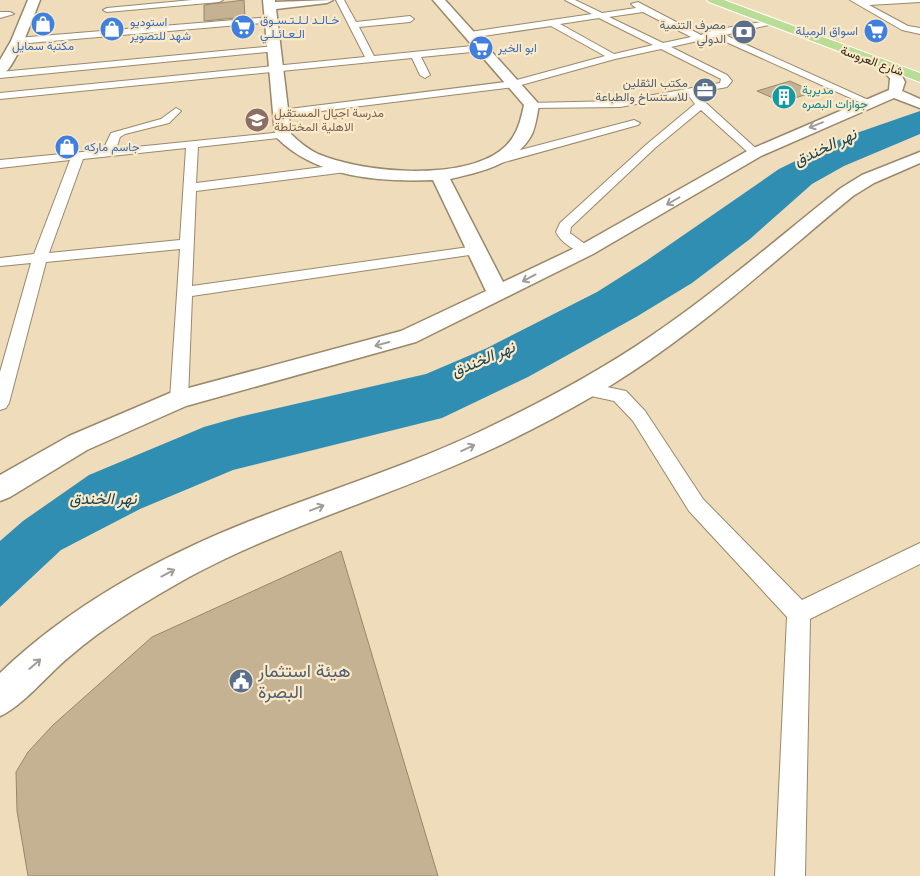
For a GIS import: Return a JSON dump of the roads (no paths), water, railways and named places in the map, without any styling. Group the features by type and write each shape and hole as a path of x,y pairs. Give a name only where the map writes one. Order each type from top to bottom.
{"main road":[{"path":"327,0 270,8 283,135 312,157 346,168 381,175 440,176 468,170 494,161 517,146 527,132 532,118 532,105 439,0"},
{"name":"شارع العروسة","path":"713,0 920,78"},
{"path":"8,14 32,5"},
{"path":"0,73 32,5"},
{"path":"0,488 78,443 180,399 408,337 586,250 755,153 789,136 894,93 898,83 893,73 885,66"},
{"path":"894,93 918,103"},
{"path":"0,698 18,678 58,645 91,619 137,589 186,564 257,532 454,455 516,426 588,388 659,342 723,294 847,192 868,179 920,157"},
{"path":"440,176 498,294"}],"street":[{"path":"102,22 111,0"},
{"path":"16,41 102,22 219,0"},
{"path":"340,0 371,59"},
{"path":"532,105 620,104 723,85 727,82 724,77 569,0"},
{"path":"627,0 698,36"},
{"path":"857,1 920,0"},
{"path":"857,1 905,28 920,31"},
{"path":"900,1 913,8"},
{"path":"102,22 270,8"},
{"path":"470,35 645,9"},
{"path":"353,25 410,19"},
{"path":"281,113 514,84 698,36 770,22"},
{"path":"554,24 613,57"},
{"path":"714,33 870,103"},
{"path":"0,96 482,48"},
{"path":"0,73 274,49"},
{"path":"415,54 425,75"},
{"path":"690,90 701,105 755,153"},
{"path":"620,104 642,135"},
{"path":"494,161 642,135 701,105"},
{"path":"108,153 115,136 121,132 166,121 176,111"},
{"path":"0,164 283,135"},
{"path":"586,250 564,235 563,229 642,135"},
{"path":"180,399 192,144"},
{"path":"0,403 40,258 78,156"},
{"path":"190,188 346,168"},
{"path":"0,262 187,244"},
{"path":"185,292 476,250"},
{"path":"588,388 620,396 640,416 696,504 799,613 790,876"},
{"path":"799,613 920,553"}],"water":[{"name":"نهر الخندق","path":"920,111 920,134 844,166 812,184 750,239 692,283 636,317 528,377 442,418 233,470 140,509 61,550 0,607 0,541 23,521 89,475 204,427 239,417 426,374 487,348 597,292 646,261 779,169 845,137"}],"place":[{"name":"مكتبة سمايل","path":"43,24"},
{"name":"خـالـد لـلـتـسـوق الـعـائـلـي","path":"243,27"},
{"name":"استوديو شهد للتصوير","path":"112,29"},
{"name":"اسواق الرميلة","path":"876,31"},
{"name":"مصرف التنمية الدولي","path":"744,32"},
{"name":"ابو الخير","path":"481,48"},
{"name":"مكتب الثقلين للاستنساخ والطباعة","path":"705,90"},
{"name":"مديرية جوازات البصره","path":"784,97"},
{"name":"مدرسة اجيال المستقبل الاهلية المختلطة","path":"257,120"},
{"name":"جاسم ماركه","path":"67,147"},
{"name":"هيئة استثمار البصرة","path":"241,681"}]}
